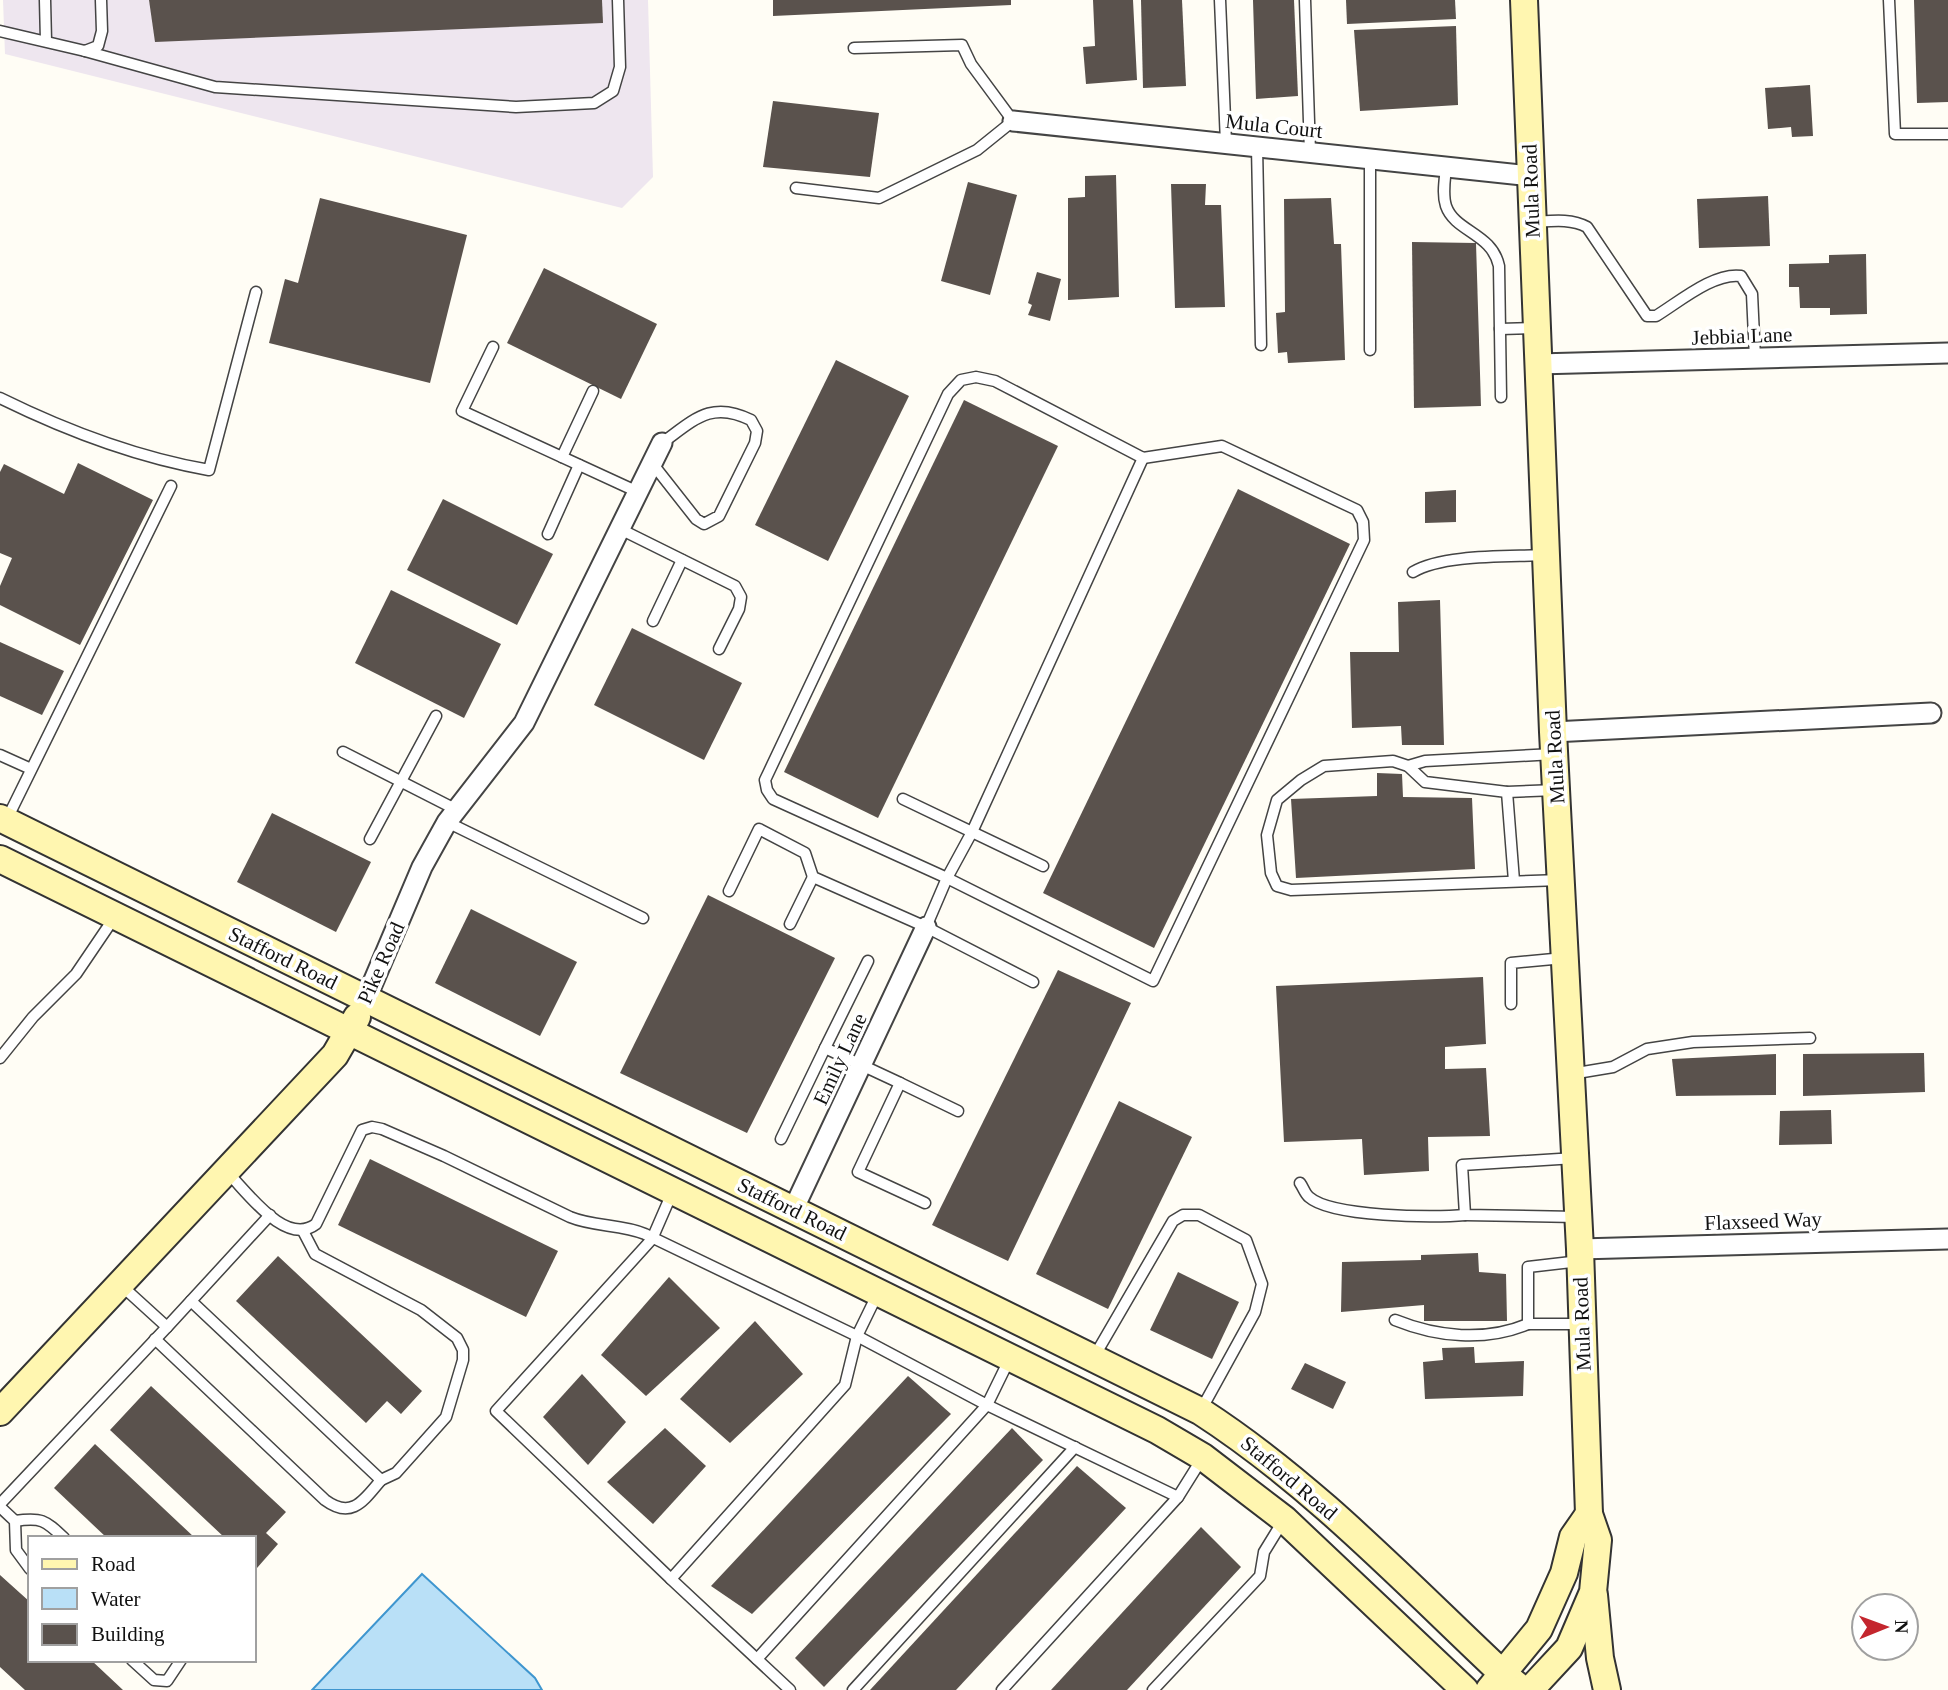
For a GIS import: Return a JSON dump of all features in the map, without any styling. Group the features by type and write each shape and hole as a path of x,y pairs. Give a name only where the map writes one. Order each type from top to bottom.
{"main road":[{"name":"Mula Road","path":"1524,0 1556,790 1583,1324 1589,1514 1598,1540 1593,1592 1569,1648 1530,1690"},
{"name":"Stafford Road","path":"3,820 1200,1411 1290,1475 1505,1685"},
{"name":"Stafford Road","path":"0,859 672,1193 879,1291 1157,1430 1203,1457 1284,1519 1465,1690"},
{"name":"Pike Road","path":"0,1412 335,1055 366,999"},
{"path":"672,1193 691,1159"},
{"path":"1010,1357 1029,1325"},
{"path":"1505,1685 1539,1629 1564,1573 1573,1537 1589,1514"},
{"path":"1593,1592 1600,1658 1607,1690"}],"street":[{"name":"Mula Court","path":"1013,121 1531,176"},
{"name":"Jebbia Lane","path":"1538,364 1948,353"},
{"name":"Pike Road","path":"366,999 422,867 452,816 524,723 662,443"},
{"path":"1554,743 1931,713"},
{"name":"Emily Lane","path":"793,1209 926,927"},
{"name":"Flaxseed Way","path":"1580,1255 1948,1239"}],"lane":[{"path":"45,0 46,41"},
{"path":"85,51 98,46 102,31 101,0"},
{"path":"0,31 215,87 516,107 594,103 613,91 620,67 618,0"},
{"path":"1220,0 1226,144"},
{"path":"1306,0 1310,152"},
{"path":"1889,0 1895,134 1948,134"},
{"path":"796,188 878,198 977,150 1013,121 971,64 962,45 854,48"},
{"path":"1257,147 1261,345"},
{"path":"1370,159 1370,350"},
{"path":"1446,167 1444,199 1447,209 1453,218 1479,236 1497,254 1502,397"},
{"path":"1532,222 1570,221 1587,228 1644,314 1653,317 1714,280 1733,275 1741,276 1752,294 1755,358"},
{"path":"0,398 44,420 104,443 173,464 209,470 256,292"},
{"path":"1500,329 1537,328"},
{"path":"493,347 462,411 638,492"},
{"path":"976,377 995,381 1143,458 1222,446 1357,510 1363,522 1364,540 1153,981 947,878 773,799 765,780 948,394 961,380 976,377"},
{"path":"562,457 593,391"},
{"path":"651,462 696,519 704,524 712,522 719,516 755,443 757,431 751,420 723,410 699,417 662,443"},
{"path":"926,927 1143,458"},
{"path":"548,534 579,465"},
{"path":"3,820 32,769 171,486"},
{"path":"620,529 735,586 741,597 739,609 719,649"},
{"path":"1413,572 1426,564 1444,561 1546,555"},
{"path":"653,621 682,560"},
{"path":"370,838 436,716"},
{"path":"1408,766 1425,761 1554,743"},
{"path":"343,752 401,782 452,816 643,918"},
{"path":"0,755 32,769"},
{"path":"1556,790 1507,792 1426,782 1408,766 1393,761 1324,766 1301,780 1277,800 1267,835 1271,873 1277,886 1291,890 1561,880"},
{"path":"1507,792 1514,881"},
{"path":"903,799 1043,866"},
{"path":"729,891 759,829 804,853 813,877 926,927 1034,982"},
{"path":"790,923 813,877"},
{"path":"0,1058 33,1017 76,974 115,916"},
{"path":"1511,1004 1511,963 1565,958"},
{"path":"781,1139 868,961"},
{"path":"1571,1075 1613,1067 1647,1049 1693,1042 1810,1038"},
{"path":"825,1048 958,1111"},
{"path":"900,1083 858,1172 925,1203"},
{"path":"226,1171 270,1215 287,1228 303,1231 316,1224 362,1130 372,1127 444,1156 579,1221 636,1231 858,1336 987,1405 1178,1497"},
{"path":"1465,1215 1462,1165 1575,1158"},
{"path":"1300,1183 1309,1198 1338,1209 1434,1218 1465,1215 1578,1217"},
{"path":"672,1193 652,1239 496,1411 790,1690"},
{"path":"28,1566 16,1550 15,1521 0,1506 270,1215"},
{"path":"1094,1357 1173,1221 1183,1215 1199,1215 1246,1240 1262,1284 1255,1312 1200,1411"},
{"path":"155,1339 334,1506 355,1507 362,1502 381,1480 396,1473 446,1417 463,1360 463,1350 457,1338 421,1310 315,1254 303,1231"},
{"path":"1528,1324 1528,1267 1580,1255"},
{"path":"120,1284 167,1327"},
{"path":"671,1579 845,1385 858,1336 879,1291"},
{"path":"191,1301 381,1480"},
{"path":"1395,1320 1423,1331 1455,1335 1509,1331 1528,1324 1583,1324"},
{"path":"757,1659 987,1405 1010,1357"},
{"path":"853,1690 1075,1447"},
{"path":"1002,1690 1178,1497 1203,1457"},
{"path":"15,1521 34,1518 47,1522 62,1536"},
{"path":"1153,1690 1260,1576 1264,1552 1284,1519"},
{"path":"134,1662 154,1680 167,1681 180,1662"}],"shaded area":[{"path":"3,0 648,0 653,177 622,208 5,54"}],"water":[{"path":"422,1574 535,1678 542,1690 312,1690"}],"building":[{"path":"149,0 602,0 603,23 155,42"},
{"path":"773,0 1011,0 1011,5 773,16"},
{"path":"1093,0 1133,0 1137,80 1086,84 1083,47 1095,46"},
{"path":"1141,0 1182,0 1186,86 1143,88"},
{"path":"1253,0 1294,0 1298,96 1256,99"},
{"path":"1346,0 1455,0 1456,19 1347,24"},
{"path":"1914,0 1948,0 1948,102 1917,103"},
{"path":"1456,26 1458,105 1360,111 1354,30"},
{"path":"1810,85 1813,136 1792,137 1791,127 1768,129 1765,88"},
{"path":"773,101 879,113 870,177 763,167"},
{"path":"1116,175 1119,297 1068,300 1068,198 1085,197 1085,176"},
{"path":"968,182 1017,195 990,295 941,281"},
{"path":"1171,184 1206,184 1205,205 1221,205 1225,307 1175,308"},
{"path":"1768,196 1770,246 1699,248 1697,199"},
{"path":"320,198 467,235 430,383 269,343 285,279 298,283"},
{"path":"1331,198 1334,244 1341,244 1345,360 1288,363 1287,352 1278,353 1276,313 1285,312 1284,199"},
{"path":"1412,242 1476,243 1481,406 1414,408"},
{"path":"1866,254 1867,314 1830,315 1830,308 1800,308 1799,287 1789,287 1789,264 1829,263 1829,255"},
{"path":"544,268 657,324 621,399 507,343"},
{"path":"1037,272 1061,279 1050,321 1028,315 1032,305 1028,303"},
{"path":"836,360 909,396 828,561 755,525"},
{"path":"964,400 1058,446 878,818 784,772"},
{"path":"78,463 153,500 80,645 0,605 0,586 12,558 0,553 0,472 4,464 64,494"},
{"path":"1238,489 1350,544 1154,948 1043,893"},
{"path":"1456,490 1456,522 1425,523 1425,492"},
{"path":"443,499 553,554 517,625 407,570"},
{"path":"391,590 501,644 464,718 355,663"},
{"path":"1440,600 1444,745 1402,745 1401,726 1352,728 1350,652 1399,652 1398,602"},
{"path":"632,628 742,683 704,760 594,705"},
{"path":"0,642 64,671 42,715 0,696"},
{"path":"1377,773 1402,774 1403,797 1472,798 1475,869 1296,878 1291,799 1377,796"},
{"path":"272,813 371,862 336,932 237,882"},
{"path":"708,895 835,958 747,1133 620,1073"},
{"path":"471,909 577,962 540,1036 435,983"},
{"path":"1058,970 1131,1003 1008,1261 932,1225"},
{"path":"1483,977 1486,1044 1445,1047 1445,1069 1486,1068 1490,1136 1428,1137 1429,1171 1364,1175 1362,1139 1284,1142 1276,986"},
{"path":"1924,1053 1925,1092 1803,1096 1803,1054"},
{"path":"1776,1054 1776,1095 1676,1096 1672,1059"},
{"path":"1119,1101 1192,1137 1108,1309 1036,1274"},
{"path":"1831,1110 1832,1144 1779,1145 1780,1111"},
{"path":"370,1159 558,1251 526,1317 338,1225"},
{"path":"1478,1253 1479,1272 1506,1274 1507,1321 1424,1321 1424,1305 1341,1312 1342,1262 1421,1260 1421,1255"},
{"path":"278,1256 422,1391 401,1414 387,1401 366,1423 236,1301"},
{"path":"1178,1272 1239,1302 1212,1359 1150,1330"},
{"path":"669,1277 720,1328 646,1396 601,1355"},
{"path":"755,1321 803,1374 730,1443 680,1399"},
{"path":"1474,1347 1475,1363 1524,1361 1523,1396 1425,1399 1423,1362 1443,1360 1442,1348"},
{"path":"1305,1363 1346,1382 1333,1409 1291,1389"},
{"path":"582,1374 626,1422 588,1465 543,1417"},
{"path":"908,1376 951,1414 752,1614 711,1586"},
{"path":"151,1386 286,1512 266,1533 278,1544 257,1568 256,1536 223,1536 110,1430"},
{"path":"665,1428 706,1466 653,1524 607,1482"},
{"path":"1012,1428 1043,1460 824,1687 795,1658"},
{"path":"95,1444 193,1536 105,1536 54,1488"},
{"path":"1077,1466 1126,1508 956,1690 870,1690"},
{"path":"1201,1527 1241,1567 1127,1690 1051,1690"},
{"path":"0,1575 28,1600 28,1662 93,1662 123,1690 25,1690 0,1667"}]}
